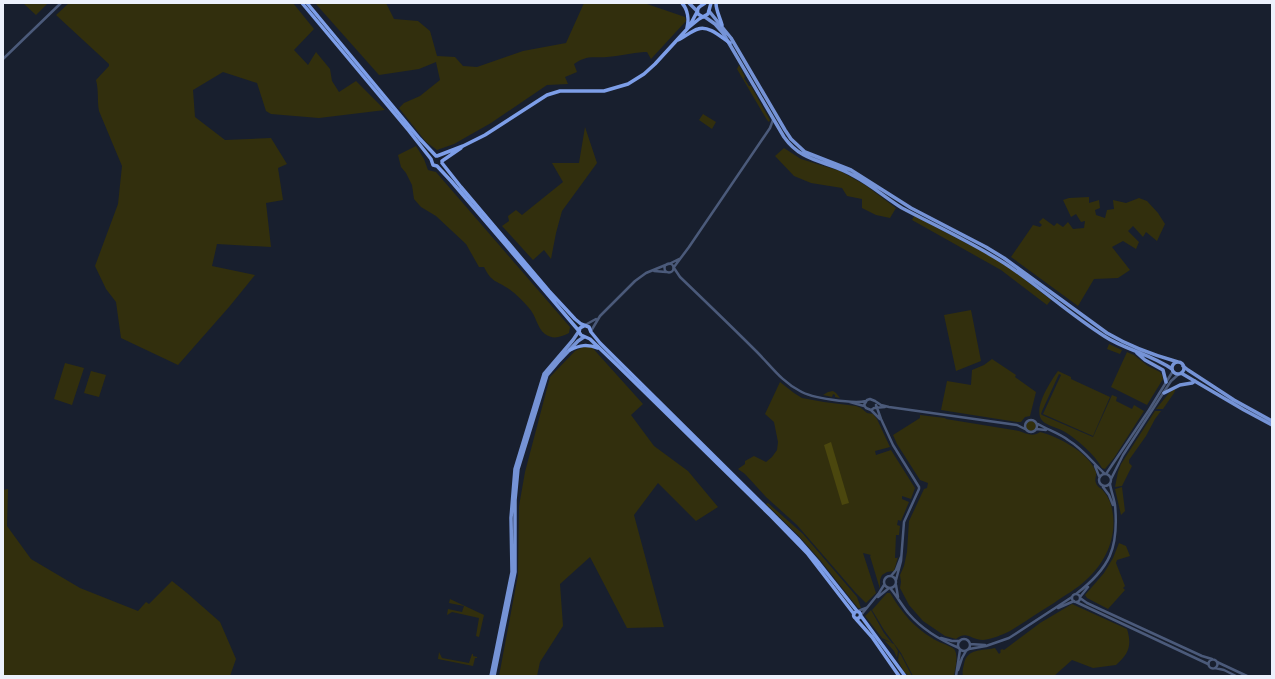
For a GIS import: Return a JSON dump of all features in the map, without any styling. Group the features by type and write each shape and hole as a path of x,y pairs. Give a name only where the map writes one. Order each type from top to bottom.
{"highway":[{"path":"302,3 410,131 431,159 433,165 437,166 474,207 581,335 590,339 628,374 807,553 854,614 854,618 872,637 899,676"},
{"path":"307,3 417,135 436,156 440,157 442,162 461,187 549,291 575,319 589,328 600,343 798,539 860,613 905,676"},
{"path":"682,3 687,10 687,29"},
{"path":"687,29 708,14 711,3"},
{"path":"716,3 717,13 722,25"},
{"path":"431,159 485,135 547,95 560,91 604,91 628,84 648,70 676,42 687,29 699,6 703,4 707,6 709,10"},
{"path":"697,11 700,16 704,17"},
{"path":"676,42 696,30 704,28 715,33 730,44"},
{"path":"437,166 463,146"},
{"path":"579,331 581,327 585,326"},
{"path":"585,337 590,335 591,332"},
{"path":"570,350 583,345 600,349"},
{"path":"854,614 858,611"},
{"path":"856,619 859,619 861,616"}],"main road":[{"path":"689,3 697,11"},
{"path":"697,3 703,4"},
{"path":"709,10 722,25 739,50 785,130 799,148 811,155 852,170 911,208 998,254 1106,333 1127,344 1182,364 1188,370 1225,394 1272,421"},
{"path":"704,17 710,19 720,29 788,142 802,154 811,159 850,173 900,206 984,250 1105,337 1117,344 1163,362 1176,373 1180,373 1195,381 1272,425"},
{"path":"491,676 512,572 511,518 514,470 544,374 579,331"},
{"path":"494,676 515,572 514,500 518,470 547,375 578,341 585,337"},
{"path":"1137,352 1145,360 1163,370 1166,382"},
{"path":"1172,370 1174,364 1178,362"},
{"path":"1180,373 1183,370 1183,366"},
{"path":"1164,393 1180,385 1195,381"}],"street":[{"path":"3,59 60,3"},
{"path":"670,273 673,271 770,128 773,123 773,117"},
{"path":"770,128 775,127 780,129"},
{"path":"585,326 600,316 642,275 681,258"},
{"path":"669,264 672,265 680,277 790,386 811,396 850,402 865,407 867,410 871,410 882,423"},
{"path":"666,272 665,267 669,264"},
{"path":"651,271 666,272 680,277"},
{"path":"591,332 600,316"},
{"path":"1099,477 1105,474 1166,382 1172,370"},
{"path":"957,674 966,651 969,649 988,646 1009,638 1072,597 1090,583 1103,569 1113,548 1116,532 1115,507 1110,484 1115,468 1171,382 1180,373"},
{"path":"850,402 866,401 870,399 876,406 892,445 919,487 904,522 901,563 896,580 899,599"},
{"path":"865,407 866,401"},
{"path":"871,410 876,406 881,405 889,407"},
{"path":"876,406 1016,425 1032,432 1036,429 1048,430"},
{"path":"1016,425 1032,419 1035,420 1038,424 1069,440 1082,450 1111,479"},
{"path":"1026,422 1025,427 1027,430"},
{"path":"1036,429 1038,424"},
{"path":"1093,462 1099,477 1099,483 1115,507"},
{"path":"1103,487 1110,484"},
{"path":"874,600 884,586 884,579 891,576 896,570 901,557"},
{"path":"891,576 896,580"},
{"path":"1055,609 1080,598 1090,583"},
{"path":"861,616 874,600 889,588 896,585"},
{"path":"884,586 889,588 899,599 909,614 926,630 948,643 966,651"},
{"path":"1076,594 1079,595 1085,602 1215,660 1246,676"},
{"path":"1072,597 1075,601 1208,664 1210,668 1222,669 1236,676"},
{"path":"858,611 868,606"},
{"path":"940,638 952,641 966,639 970,644 988,646"},
{"path":"957,674 960,649 958,644 960,641"},
{"path":"969,649 970,644"},
{"path":"1208,664 1212,659"},
{"path":"1215,668 1217,666 1217,662"}],"shaded area":[{"path":"23,3 48,3 36,15"},
{"path":"69,3 293,3 314,29 294,50 308,65 316,52 330,69 332,81 339,92 356,81 385,110 319,118 271,114 266,111 257,83 223,72 193,90 195,117 225,140 271,138 287,164 278,168 283,200 266,203 271,247 217,244 212,266 255,275 178,365 121,338 116,302 106,289 95,266 118,204 122,166 98,107 96,80 109,66 109,64 56,15"},
{"path":"315,3 386,3 394,19 418,21 430,31 437,56 455,57 463,66 477,67 523,51 566,43 584,3 644,3 685,17 686,21 651,59 647,52 644,52 583,59 574,64 577,72 565,77 568,84 547,85 491,123 454,144 437,150 426,142 399,108 404,103 420,96 440,80 436,62 419,69 379,75"},
{"path":"739,65 745,77 744,78 749,86 751,86 770,120 769,122 737,69"},
{"path":"703,114 716,122 712,129 699,120"},
{"path":"585,127 597,163 562,211 551,259 544,250 533,260 502,226 509,221 508,216 516,210 522,215 563,182 552,163 579,163"},
{"path":"416,146 424,159 428,170 436,172 570,327 569,333 560,337 551,337 545,334 531,311 522,300 509,289 492,279 484,267 479,267 466,244 436,216 421,207 414,199 412,185 401,167 398,155"},
{"path":"784,148 801,159 840,171 865,185 896,208 890,218 876,215 862,208 862,199 847,196 842,188 811,183 794,176 775,156"},
{"path":"1089,197 1089,203 1099,200 1100,208 1095,210 1096,215 1105,218 1107,210 1114,209 1113,200 1126,203 1139,198 1147,201 1158,213 1165,224 1157,241 1146,232 1143,237 1133,226 1128,231 1139,242 1136,249 1123,241 1112,247 1130,270 1118,278 1094,279 1078,306 1011,257 1033,225 1040,227 1042,225 1039,222 1043,218 1054,226 1057,223 1063,227 1068,222 1073,229 1084,228 1085,221 1081,222 1076,214 1071,217 1063,200 1069,198"},
{"path":"914,216 981,251 980,249 1011,269 1051,300 1047,305 1001,270 912,220"},
{"path":"971,310 981,361 956,371 944,315"},
{"path":"589,344 643,404 631,415 654,446 688,471 718,507 696,521 658,483 634,515 664,627 627,628 590,557 560,584 563,626 540,662 537,676 499,676 518,575 519,506 525,472 550,377 575,351"},
{"path":"1109,344 1122,350 1120,354 1107,349"},
{"path":"1127,352 1160,372 1162,375 1163,379 1147,405 1111,387"},
{"path":"992,359 1016,375 1015,377 1036,392 1030,416 1025,417 1021,422 1017,422 941,410 947,381 971,385 972,370 984,365"},
{"path":"65,363 84,368 72,405 54,399"},
{"path":"91,371 106,375 99,397 84,393"},
{"path":"1058,371 1071,377 1071,379 1110,397 1093,436 1043,414 1061,375 1059,374 1042,411 1042,415 1093,437 1112,395 1117,397 1116,401 1132,409 1134,405 1144,411 1114,458 1105,469 1102,468 1086,448 1075,439 1063,431 1045,423 1041,418 1039,412 1040,405 1047,389"},
{"path":"780,382 802,398 856,406 867,413 873,414 877,419 890,447 875,451 876,455 891,450 915,488 911,499 902,496 902,499 909,502 901,521 898,520 897,525 900,526 899,535 896,535 895,558 898,557 894,571 887,572 882,575 880,580 880,589 870,556 871,555 863,553 876,593 866,603 797,525 738,469 745,464 745,461 754,456 766,462 777,450 778,442 774,422 765,414"},
{"path":"1176,388 1163,409 1156,409 1169,393"},
{"path":"833,391 840,398 835,397 833,394 832,397 823,395 828,392"},
{"path":"1155,411 1161,411 1129,460 1129,463 1132,466 1122,486 1115,487 1121,464"},
{"path":"920,415 945,418 1030,434 1040,432 1048,434 1072,446 1087,458 1096,472 1095,480 1097,485 1111,503 1113,516 1112,536 1100,565 1079,586 1010,631 997,637 979,640 966,635 960,636 956,639 945,636 923,621 909,605 900,588 900,575 904,566 907,552 909,521 924,489 927,488 928,483 920,480 897,444 893,435 920,418"},
{"path":"1031,421 1036,426 1031,431 1026,426"},
{"path":"831,442 849,503 842,505 824,445"},
{"path":"1122,487 1125,511 1121,515 1115,489"},
{"path":"8,489 7,526 31,559 80,588 138,611 146,602 149,604 172,581 220,622 236,659 230,676 3,676 3,490"},
{"path":"768,503 803,534 857,597 861,608 858,608 821,561 798,535 766,504"},
{"path":"1119,543 1126,546 1130,556 1117,560 1116,563 1125,586 1123,588 1125,590 1108,609 1087,598 1085,595 1104,573 1113,558"},
{"path":"887,593 890,593 905,614 920,630 954,649 956,655 956,666 954,676 913,676 901,653 884,630 872,610"},
{"path":"450,599 484,615 479,637 476,636 479,618 452,612 447,615 448,609 462,612 464,606 449,603"},
{"path":"1072,604 1127,629 1129,645 1127,653 1116,665 1093,668 1072,660 1054,676 963,676 963,668 968,655 976,651 995,648 999,654 1002,649 1004,650 1040,623"},
{"path":"871,610 884,633 892,643 882,638 865,616"},
{"path":"884,640 894,644 898,651 897,658 894,651"},
{"path":"439,652 442,658 469,663 472,654 477,658 475,658 473,666 438,659"},
{"path":"899,652 912,676 908,676 906,673 905,674 898,660"}]}
